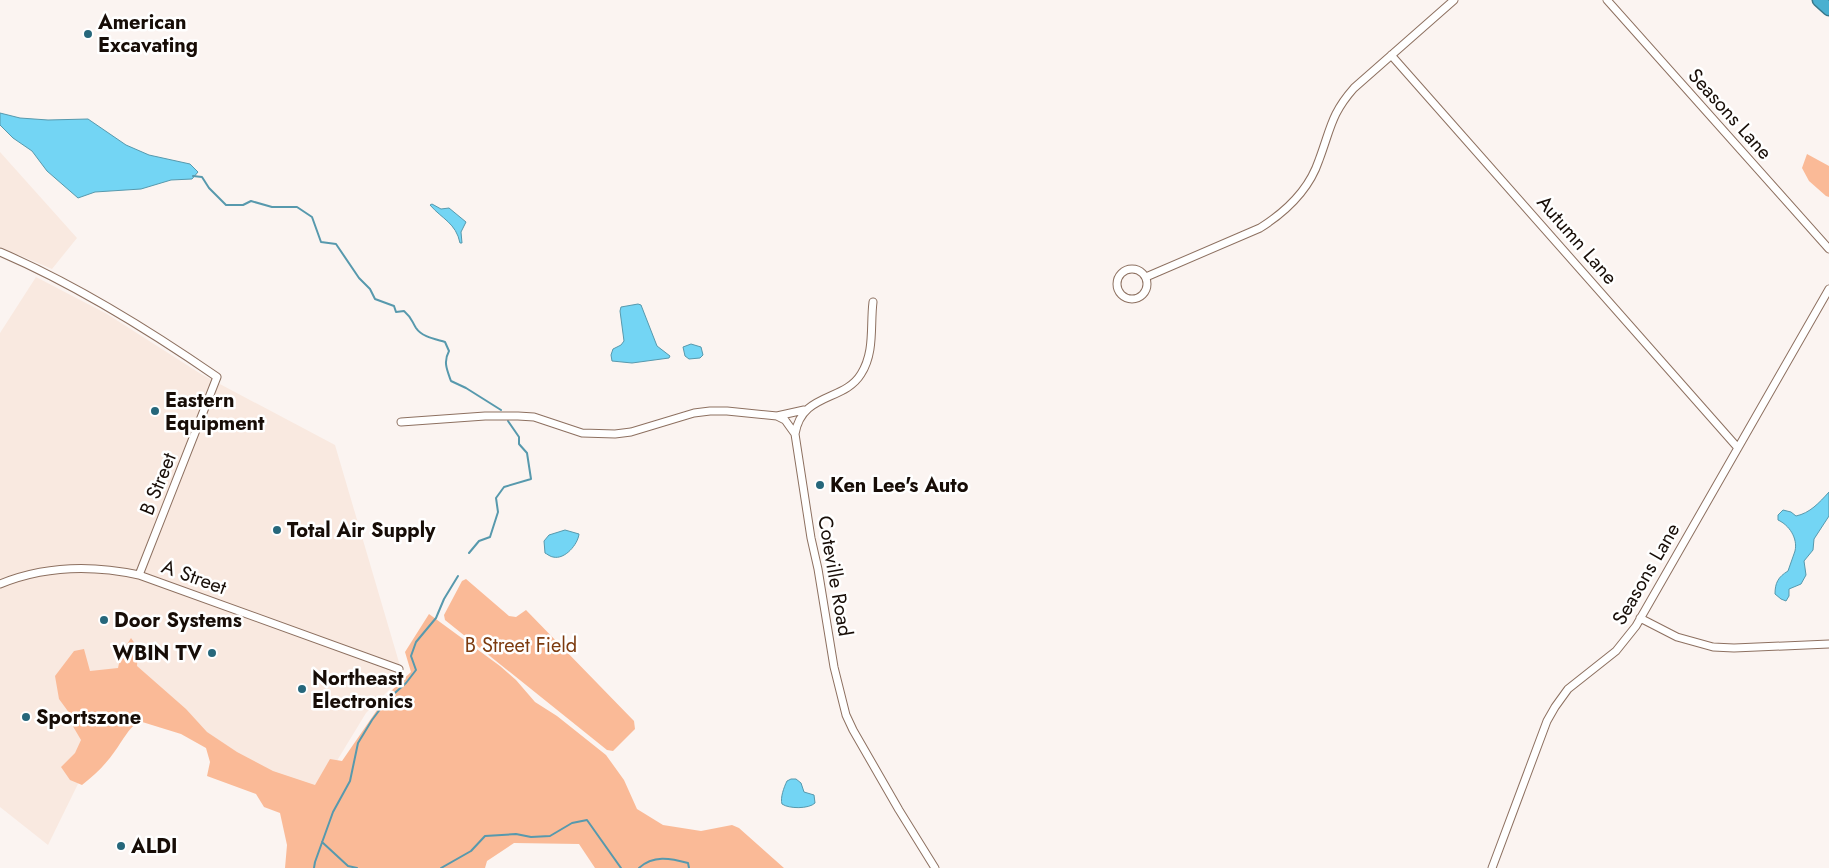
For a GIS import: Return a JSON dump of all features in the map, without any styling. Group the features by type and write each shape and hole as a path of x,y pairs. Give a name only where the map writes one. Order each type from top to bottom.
{"highway":[{"path":"1819,0 1829,9"}],"street":[{"path":"1146,277 1253,232 1274,219 1293,203 1312,176 1319,161 1334,114 1343,100 1391,54 1454,0"},
{"name":"Seasons Lane","path":"1607,0 1829,250"},
{"name":"Autumn Lane","path":"1391,54 1738,448"},
{"name":"B Street","path":"0,252 53,277 113,310 217,377 139,574"},
{"path":"1127,269 1138,269 1146,277 1147,289 1139,298 1126,298 1118,289 1118,277 1127,269"},
{"name":"Seasons Lane","path":"1492,868 1555,707 1576,681 1616,651 1627,639 1829,289"},
{"path":"401,422 485,416 526,417 582,432 598,434 631,432 694,413 710,411 777,416 804,410 850,385 862,373 870,354 873,302"},
{"path":"795,434 798,420 804,410"},
{"path":"777,416 785,420 795,434"},
{"name":"Coteville Road","path":"795,434 831,651 846,715 899,810 935,868"},
{"name":"A Street","path":"0,584 33,573 57,569 107,569 139,574 399,669"},
{"path":"1640,618 1682,639 1713,647 1734,648 1829,644"}],"shaded area":[{"path":"0,152 77,238 52,269 0,247"},
{"path":"36,277 107,314 201,374 335,445 403,676 366,713 338,759 313,808 129,680 48,845 0,807 0,333"}],"green space":[{"path":"1807,154 1829,166 1829,197 1809,181 1802,168"},
{"name":"B Street Field","path":"466,579 509,616 516,617 526,610 634,721 635,729 613,751 607,750 445,620 444,615 462,581"},
{"path":"429,614 500,666 516,680 535,702 557,716 606,755 624,780 637,809 663,825 701,831 732,825 739,828 784,868 595,868 579,844 514,843 487,861 485,868 285,868 287,845 280,813 264,807 256,794 207,776 210,762 206,748 181,734 139,721 129,731 104,765 82,785 70,780 61,767 75,753 81,740 71,723 70,714 59,699 55,676 74,651 84,649 90,671 118,668 121,654 131,638 138,648 137,666 186,709 207,732 237,752 273,771 315,785 330,759 342,761 388,694 411,672 405,652"}],"water":[{"path":"0,113 20,118 48,120 88,119 126,145 149,155 190,164 198,172 192,179 171,180 141,189 95,192 78,198 47,171 32,151 13,138 0,125"},
{"path":"432,204 441,209 449,208 466,222 461,232 462,243 460,243 452,226 430,205"},
{"path":"641,305 657,346 670,356 669,358 632,363 612,361 613,349 624,341 621,307"},
{"path":"691,344 701,347 703,355 700,358 689,359 685,356 683,347"},
{"path":"1829,492 1829,516 1814,539 1813,550 1804,561 1806,575 1801,584 1789,589 1789,596 1786,601 1781,599 1775,594 1776,583 1788,571 1796,546 1792,532 1778,520 1778,515 1783,510 1791,512 1796,516 1806,513"},
{"path":"565,530 579,534 570,550 558,557 552,557 545,553 544,541 549,535"},
{"path":"796,779 801,783 804,792 814,795 815,803 799,808 782,804 784,789 787,781"}],"waterway":[{"path":"193,176 202,177 209,188 226,205 243,205 251,201 272,207 297,207 312,217 321,242 336,244 359,278 370,289 375,299 394,306 396,312 404,311 422,334 445,342 449,351 446,362 451,381 501,410"},
{"path":"469,553 479,541 490,537 498,512 496,498 504,487 531,479 527,453 519,444 519,437 508,421"},
{"path":"314,868 333,812 350,781 358,743 387,700 406,683 416,670 411,656 416,642 436,618 444,599 458,576"},
{"path":"441,868 471,851 485,836 516,834 531,837 550,836 572,823 587,820 621,868"},
{"path":"322,842 348,866 357,868"},
{"path":"639,868 656,859 688,863 689,868"}],"place":[{"name":"American Excavating","path":"88,34"},
{"name":"Eastern Equipment","path":"155,411"},
{"name":"Ken Lee's Auto","path":"820,485"},
{"name":"Total Air Supply","path":"277,530"},
{"name":"Door Systems","path":"104,620"},
{"name":"WBIN TV","path":"212,653"},
{"name":"Northeast Electronics","path":"302,689"},
{"name":"Sportszone","path":"26,717"},
{"name":"ALDI","path":"121,846"}]}
